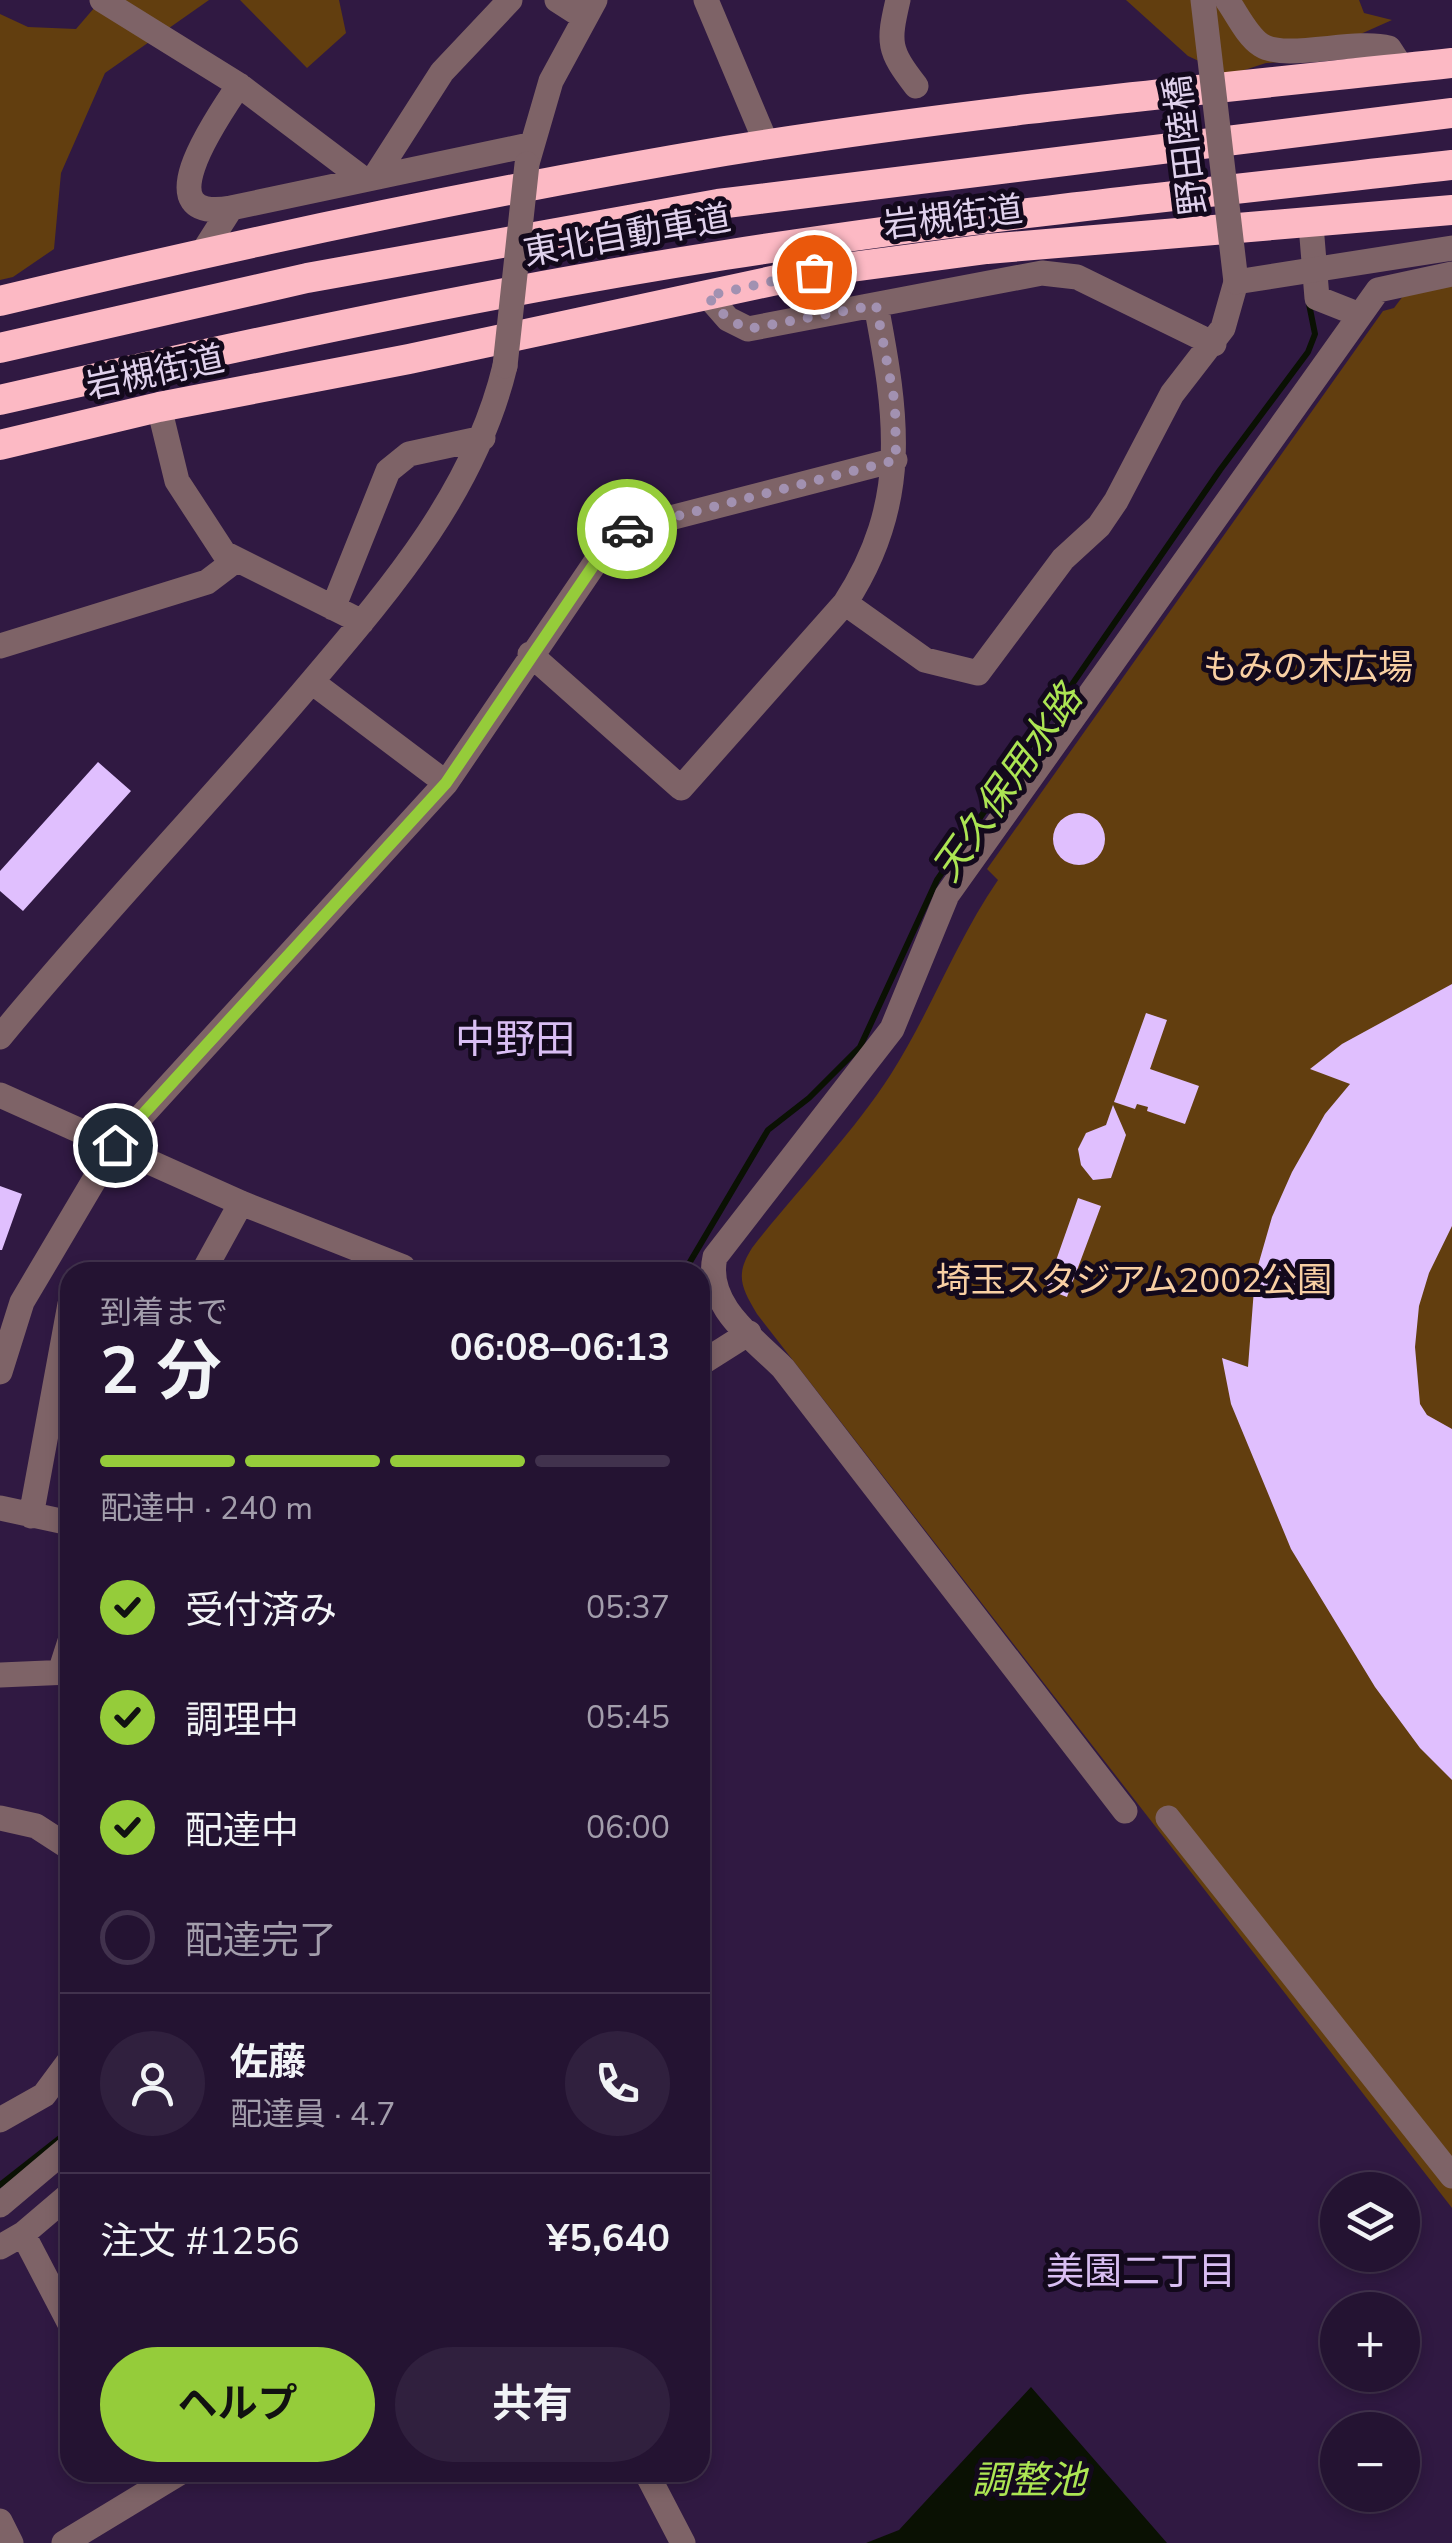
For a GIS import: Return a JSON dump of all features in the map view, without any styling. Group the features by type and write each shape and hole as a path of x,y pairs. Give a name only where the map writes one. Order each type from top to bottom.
{"highway":[{"path":"0,301 203,252 434,203 767,146 1005,113 1452,63"},
{"name":"東北自動車道","path":"0,348 307,278 718,204 1452,113"},
{"name":"東北自動車道","path":"0,400 314,328 722,255 1022,214 1452,165"},
{"name":"岩槻街道","path":"0,445 159,407 410,360 814,272 1042,245 1452,210"}],"street":[{"path":"102,0 238,85 369,176"},
{"path":"369,176 442,72 510,0"},
{"path":"0,1037 362,622 460,485 483,438 505,366 528,155 552,82 590,9 557,0"},
{"path":"706,0 767,146"},
{"path":"898,0 888,40 896,60 916,86"},
{"name":"野田陸橋","path":"1203,0 1236,282"},
{"path":"1228,0 1259,44 1274,50 1367,42 1388,48 1402,68"},
{"path":"238,85 196,151 188,180 191,194 202,207 214,211 369,176 528,155"},
{"path":"203,252 232,208"},
{"path":"1311,225 1318,298 1360,316"},
{"path":"1042,245 1053,274"},
{"path":"845,602 925,660 978,673 1063,560 1099,526 1172,394 1214,344 1228,314 1236,282 1452,248"},
{"path":"707,296 728,319 748,329 1053,274 1090,283 1214,344"},
{"path":"1125,1811 783,1368 724,1306 714,1288 715,1257 892,1030 947,895 1378,290 1452,274"},
{"path":"530,654 680,788 845,602 863,575 896,460 895,404 876,305"},
{"path":"159,407 178,481 224,553 362,622"},
{"path":"333,608 388,472 409,454 483,438"},
{"path":"0,1372 22,1302 115,1145 446,783 616,532 896,460"},
{"path":"0,646 207,582 236,560"},
{"path":"312,682 446,783"},
{"path":"0,1094 241,1203 389,1262"},
{"path":"209,1262 241,1203"},
{"path":"34,1281 60,1291"},
{"path":"710,1358 750,1333"},
{"path":"31,1516 60,1358"},
{"path":"0,1508 60,1521"},
{"path":"0,1675 60,1672"},
{"path":"0,1818 36,1826 60,1842"},
{"path":"1168,1818 1452,2176"},
{"path":"0,2120 44,2094 60,2073"},
{"path":"0,2206 60,2155"},
{"path":"60,2202 11,2241 60,2310"},
{"path":"64,2543 149,2482"},
{"path":"651,2482 682,2543"},
{"path":"0,2521 11,2543"}],"green space":[{"path":"101,0 209,0 105,73 61,173 54,249 13,277 0,280 0,14 28,27 76,29"},
{"path":"240,0 339,0 346,33 307,68"},
{"path":"1126,0 1359,0 1364,13 1392,20 1300,61 1266,63 1229,75 1188,56"},
{"name":"埼玉スタジアム2002公園","path":"1452,286 1452,2208 757,1314 744,1288 742,1274 752,1248 842,1141 891,1074 998,880 987,869 1383,311 1394,308 1406,292"}],"water":[{"name":"調整池","path":"1031,2387 1167,2543 866,2543 899,2530"}],"building":[{"path":"98,762 131,791 23,911 0,891 0,871"},
{"path":"1079,813 1098,820 1105,839 1098,858 1079,865 1060,858 1053,839 1060,820"},
{"path":"1452,984 1452,1226 1429,1273 1419,1306 1415,1347 1420,1404 1427,1415 1452,1429 1452,1780 1420,1748 1375,1687 1291,1549 1231,1404 1222,1358 1248,1367 1255,1276 1272,1217 1325,1114 1350,1084 1310,1069 1342,1044"},
{"path":"1146,1013 1167,1020 1150,1069 1199,1086 1185,1124 1147,1111 1148,1107 1137,1104 1135,1109 1114,1102"},
{"path":"1113,1105 1126,1135 1111,1178 1093,1180 1081,1165 1078,1149 1086,1133 1106,1125"},
{"path":"0,1186 22,1194 2,1250 0,1250"},
{"path":"1078,1198 1101,1206 1067,1297 1046,1289"}],"waterway":[{"name":"天久保用水路","path":"690,1262 768,1130 809,1098 860,1047 937,880 1220,470 1308,352 1315,334 1309,304"},
{"name":"天久保用水路","path":"0,2185 60,2138"}],"way so far":[{"path":"627,529 896,460 895,404 876,305 748,329 728,319 707,296 814,272"}],"district":[{"name":"中野田","path":"515,1039"},
{"name":"美園二丁目","path":"1141,2271"}],"route":[{"path":"115,1145 446,783 616,532 627,529"}],"park label":[{"name":"もみの木広場","path":"1308,667"}]}
